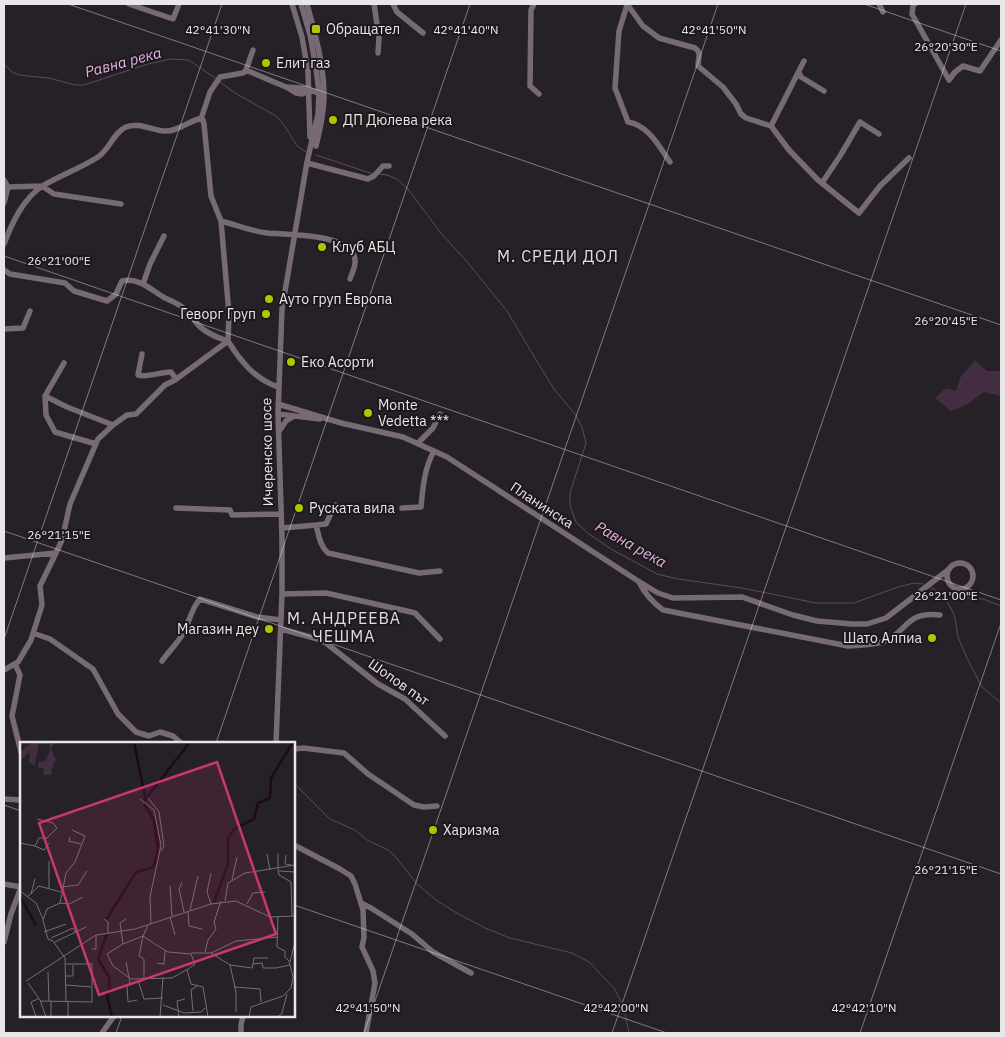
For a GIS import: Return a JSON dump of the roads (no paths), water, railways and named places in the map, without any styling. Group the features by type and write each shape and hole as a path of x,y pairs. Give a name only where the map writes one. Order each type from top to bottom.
{"street":[{"path":"129,4 174,18 179,4"},
{"path":"292,4 302,37 308,71 313,145"},
{"path":"300,4 310,35 319,93 313,145"},
{"path":"307,4 316,37 324,96 323,117 313,145"},
{"path":"374,4 379,38 378,54"},
{"path":"393,4 397,12 423,33"},
{"path":"534,4 531,24 530,86 539,94"},
{"path":"627,4 643,26 659,38 699,51 698,66 723,87 741,114 746,118 772,126 789,150 822,183 859,213 880,186 909,158"},
{"path":"627,4 620,30 615,88 628,122 637,123 654,138 670,162"},
{"path":"879,4 883,12"},
{"path":"915,4 912,14 949,80 963,66 980,70 1001,40"},
{"path":"252,50 246,70 243,73 225,75 218,80 205,103 201,119 204,124 211,196 221,221 224,235 229,314 228,340 243,364 267,383 278,387"},
{"path":"772,126 804,61"},
{"path":"246,70 286,87 297,87 319,93"},
{"path":"799,73 824,91"},
{"path":"4,244 6,232 27,200 42,186 97,157 108,148 126,127 136,126 164,131 201,119"},
{"path":"822,183 860,122 879,134"},
{"name":"Ичеренско шосе","path":"276,742 282,594 278,387 282,309 307,163 313,145"},
{"path":"307,163 368,179 374,176 383,166 389,166"},
{"path":"4,180 8,187 4,203"},
{"path":"8,187 42,186 54,194 121,204"},
{"path":"221,221 267,233 329,240 347,248 354,255 356,261 350,279"},
{"path":"143,284 150,264 164,236"},
{"path":"4,270 10,274 66,283 74,291 107,302 116,294 122,281 130,279 143,284 187,310 197,324 205,331 228,340"},
{"path":"4,329 23,328 30,312"},
{"path":"4,670 18,662 25,653 33,634 42,605 40,586 62,540 70,504 98,439 127,415 136,414 165,385 176,379 228,340"},
{"path":"142,354 138,375 171,372 176,379"},
{"path":"64,363 45,396 46,415 55,432 96,444"},
{"path":"45,396 113,425"},
{"path":"278,404 331,420"},
{"path":"278,414 331,420"},
{"path":"418,443 433,428 440,414"},
{"path":"278,435 286,421 294,416"},
{"name":"Планинска","path":"331,420 403,437 434,451 470,472 518,505 638,581 658,593 673,598 742,597 793,615 817,620 867,624 886,618 948,570"},
{"path":"402,508 420,507 423,479 428,462 434,451"},
{"path":"282,528 326,524 335,505"},
{"path":"176,508 230,510 232,515 281,514"},
{"path":"316,525 320,542 323,549 328,553 419,573 440,571"},
{"path":"4,558 56,553"},
{"path":"933,582 949,584 956,589 963,589 969,585 972,577 970,570 964,564 956,564 948,570 949,584"},
{"path":"638,581 643,591 663,610 848,646 883,642 918,616 928,614 940,615"},
{"path":"282,594 326,593 415,613 440,639"},
{"path":"162,661 178,642 185,630 193,607 200,599 257,616 281,620"},
{"name":"Шопов път","path":"281,629 326,643 378,684 405,699 445,736"},
{"path":"33,634 50,639 93,669 118,714 136,732 149,736 160,732 173,736 180,742"},
{"path":"15,664 20,675 12,716 20,743"},
{"path":"295,749 303,748 344,753 368,774 414,805 424,807 437,806"},
{"path":"4,799 20,800"},
{"path":"295,846 351,876 355,884 361,903 364,937 362,947 373,971 375,983 366,1033"},
{"path":"4,884 20,887"},
{"path":"4,942 20,890"},
{"path":"361,903 412,934 433,952 470,973"},
{"path":"102,1033 113,1017"},
{"path":"241,1033 243,1017"}],"waterway":[{"name":"Равна река","path":"4,64 12,72 19,75 49,78 75,85 84,85 148,64 170,59 189,60 215,78"},
{"name":"Равна река","path":"220,82 235,93 276,116 297,146 306,152"},
{"name":"Равна река","path":"316,155 373,174"},
{"name":"Равна река","path":"379,174 397,179 408,189 440,232 507,311 554,389 575,414 582,427 586,443 570,493 570,506 576,522 589,534 611,549 657,574 816,603 854,603 898,587 914,583 923,584"},
{"name":"Равна река","path":"931,588 940,592 951,608 955,618 958,637 982,687 1001,703"},
{"path":"944,596 983,599 1001,606"},
{"path":"295,784 330,819 355,830 367,840 388,850 417,884 436,900 455,912 485,928 510,938 572,953 589,962 614,988 623,1005 629,1033"}],"place":[{"name":"Обращател","path":"316,29"},
{"name":"Елит газ","path":"266,63"},
{"name":"ДП Дюлева река","path":"333,120"},
{"name":"Клуб АБЦ","path":"322,247"},
{"name":"Ауто груп Европа","path":"269,299"},
{"name":"Геворг Груп","path":"266,314"},
{"name":"Еко Асорти","path":"291,362"},
{"name":"Monte Vedetta ***","path":"368,413"},
{"name":"Руската вила","path":"299,508"},
{"name":"Магазин деу","path":"269,629"},
{"name":"Шато Алпиа","path":"932,638"},
{"name":"Харизма","path":"433,830"}],"district":[{"name":"М. СРЕДИ ДОЛ","path":"558,256"},
{"name":"М. АНДРЕЕВА ЧЕШМА","path":"344,627"}]}
